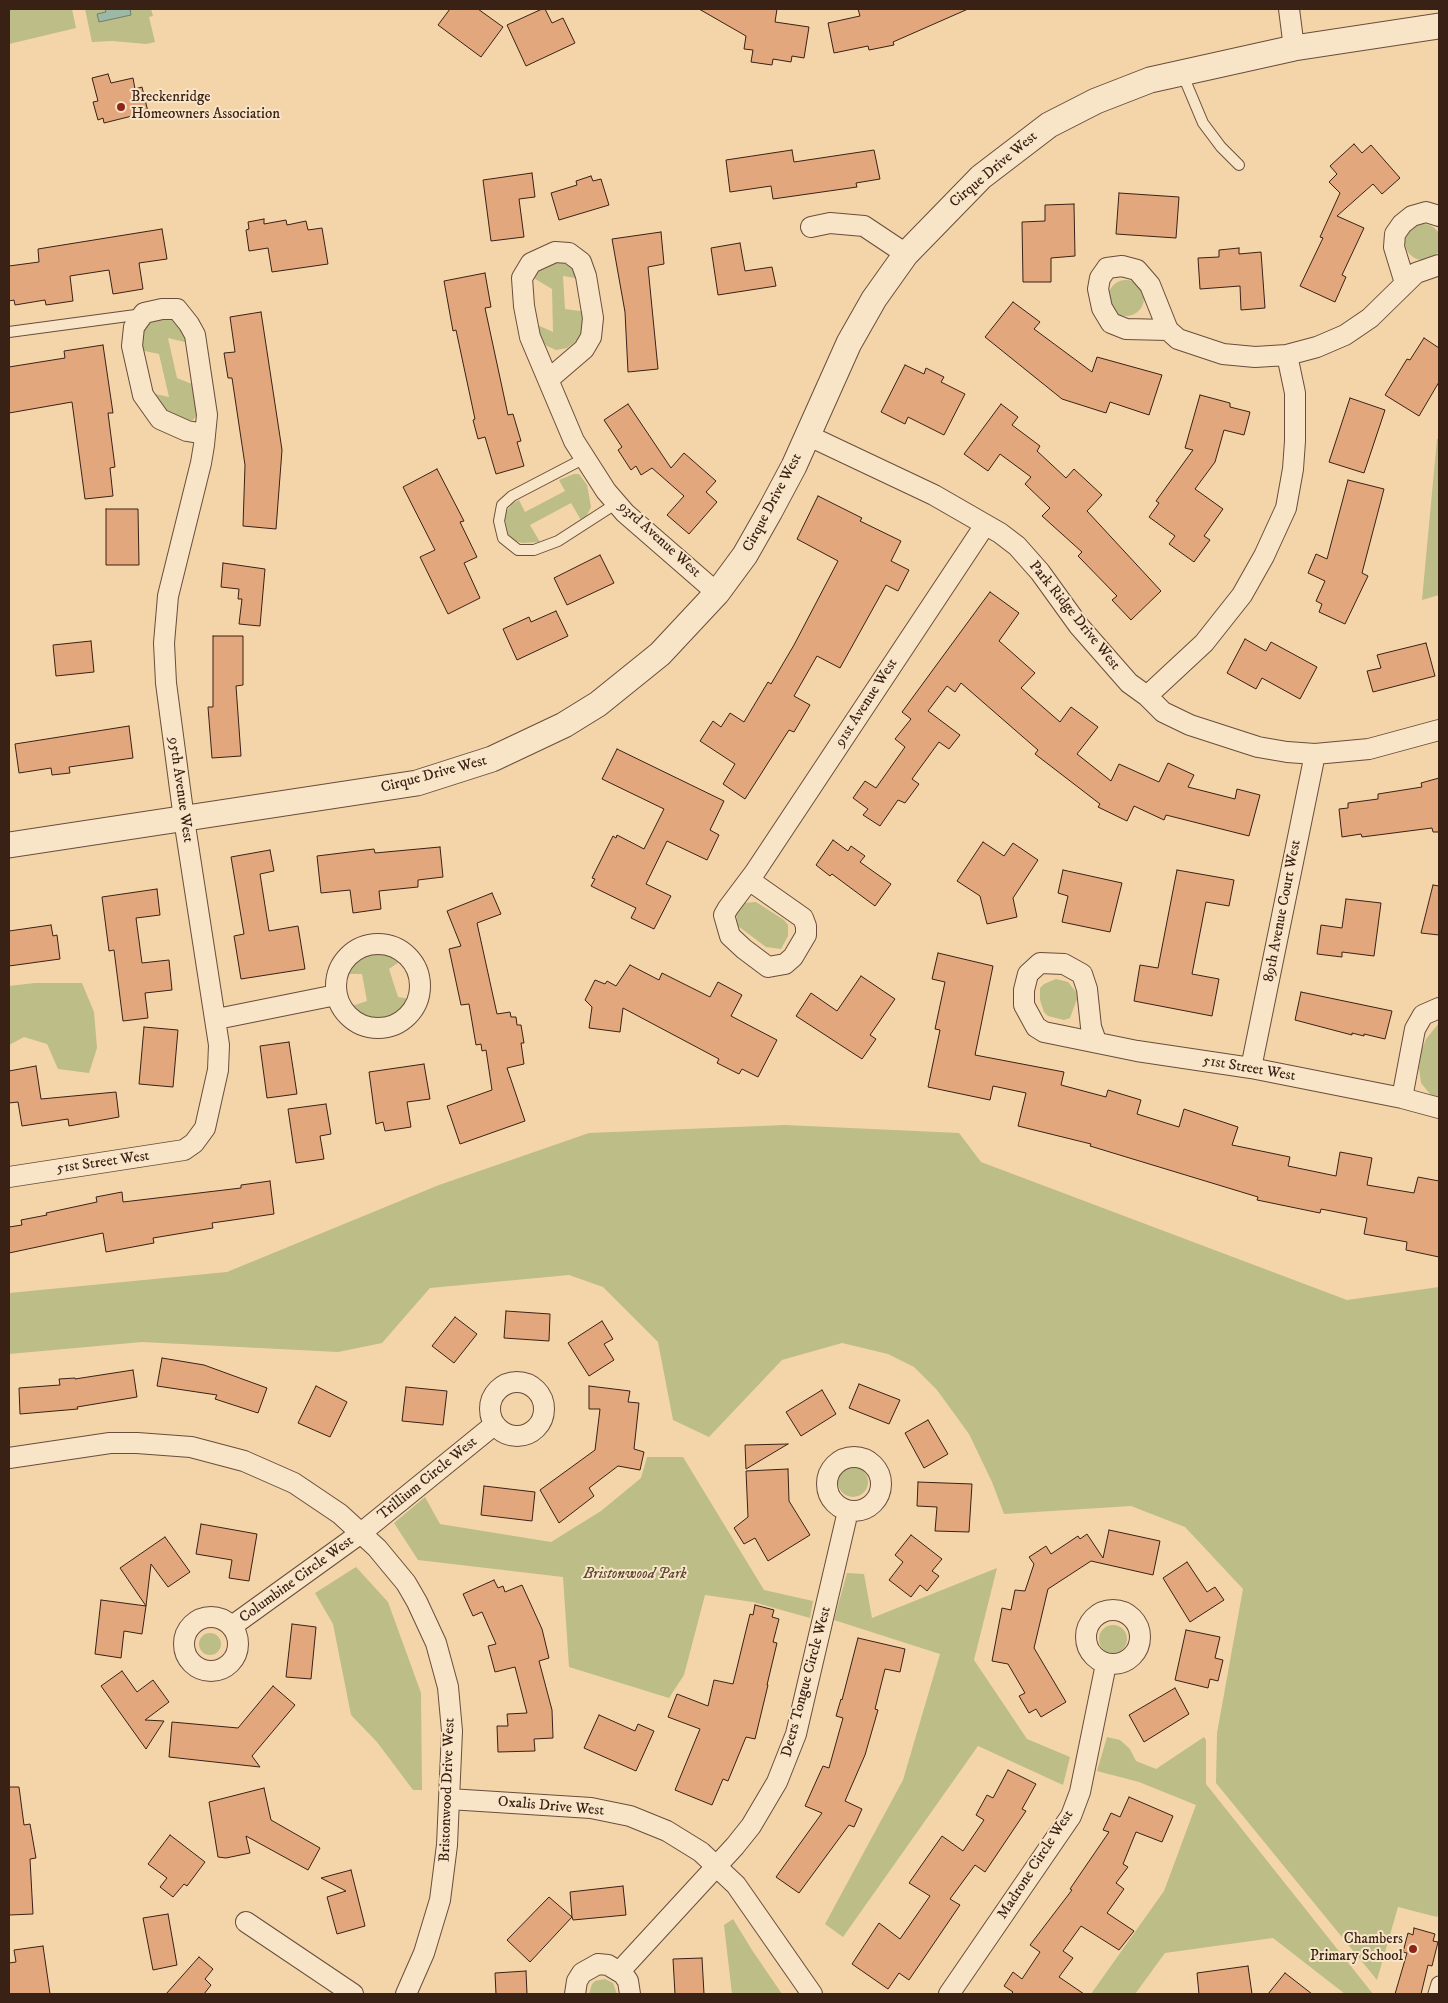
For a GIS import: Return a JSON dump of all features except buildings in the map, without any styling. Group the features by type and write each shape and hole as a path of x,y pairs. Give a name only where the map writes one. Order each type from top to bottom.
{"street":[{"path":"1288,9 1294,48"},
{"name":"Cirque Drive West","path":"9,845 416,783 492,760 564,725 630,680 688,626 718,593 745,555 770,512 808,435 849,343 874,300 906,254 941,215 981,177 1049,125 1096,101 1150,80 1294,48 1439,26"},
{"path":"1405,283 1394,247 1395,234 1412,216 1426,212 1439,216"},
{"path":"811,227 830,223 864,226 906,254"},
{"name":"93rd Avenue West","path":"549,379 584,349 591,337 593,318 586,276 581,262 570,253 555,252 531,263 522,278 524,306 530,337 571,434 585,458 617,503 718,593"},
{"path":"1168,330 1178,339 1223,354 1255,357 1287,355 1317,347 1345,335 1370,318 1416,273 1439,265"},
{"name":"95th Avenue West","path":"144,313 162,309 177,309 189,324 194,336 207,415 201,463 168,596 164,643 166,683 184,819 217,1019 219,1045 218,1070 205,1128 194,1143"},
{"path":"144,313 134,327 132,346 143,395 160,419 187,431 205,434"},
{"path":"1147,696 1204,642 1242,595 1264,556 1286,508 1293,469 1295,441 1294,393 1287,355"},
{"name":"Park Ridge Drive West","path":"808,435 934,495 985,524 1017,546 1040,572 1105,658 1129,683 1147,696 1163,712 1190,725 1258,747 1315,754 1369,749 1439,730"},
{"name":"91st Avenue West","path":"749,880 985,524"},
{"name":"89th Avenue Court West","path":"1251,1068 1315,754"},
{"path":"374,943 388,944 401,950 412,960 418,973 420,987 418,1000 411,1012 402,1021 389,1027 375,1028 362,1025 350,1018 341,1008 336,995 335,981 339,967 348,956 360,947 374,943"},
{"path":"217,1019 336,995"},
{"path":"1402,1098 1415,1029 1423,1015 1439,1008"},
{"name":"51st Street West","path":"1096,1041 1138,1051 1251,1068 1402,1098 1439,1108"},
{"name":"51st Street West","path":"9,1177 167,1154 184,1150 194,1143"},
{"name":"Trillium Circle West","path":"361,1533 494,1426"},
{"name":"Bristonwood Drive West","path":"9,1458 110,1443 137,1442 218,1452 260,1467 294,1483 325,1503 361,1533 382,1554 406,1583 421,1609 436,1643 451,1709 447,1854 440,1900 424,1953 406,1994"},
{"name":"Deers Tongue Circle West","path":"620,1971 751,1826 777,1782 788,1759 799,1725 848,1511"},
{"name":"Columbine Circle West","path":"232,1626 361,1533"},
{"name":"Madrone Circle West","path":"949,1994 1071,1816 1080,1792 1106,1664"},
{"name":"Oxalis Drive West","path":"449,1799 591,1808 630,1816 667,1831 702,1852 717,1864 752,1906 784,1957 812,1994"},
{"path":"246,1922 353,1994"},
{"path":"575,1994 577,1981 589,1968 598,1964 608,1964 620,1971 628,1981 630,1994"},
{"path":"1436,1994 1439,1984"}],"lane":[{"path":"1182,73 1203,123 1221,148 1239,165"},
{"path":"9,332 144,313"},
{"path":"585,458 512,496 502,505 499,521 503,538 518,550 534,550 558,541 617,503"}],"green space":[{"path":"9,9 72,9 76,28 9,44"},
{"path":"85,9 151,9 153,16 149,17 155,42 146,44 113,41 92,42"},
{"path":"1423,224 1430,225 1436,229 1440,235 1440,249 1436,255 1430,259 1423,260 1416,259 1410,255 1406,249 1405,242 1406,235 1410,229 1416,225"},
{"path":"545,261 572,263 581,279 563,276 565,309 587,312 583,336 567,348 556,350 547,346 538,336 533,323 553,332 552,289 532,277"},
{"path":"1126,280 1133,281 1139,285 1143,291 1143,305 1139,311 1133,315 1126,316 1119,315 1113,311 1109,305 1108,298 1109,291 1113,285 1119,281"},
{"path":"159,316 179,322 189,343 168,338 177,378 197,386 199,412 193,420 181,423 171,419 146,392 169,397 159,354 140,350 143,327 148,320"},
{"path":"1439,438 1439,595 1422,600 1437,439"},
{"path":"579,474 587,485 591,507 587,515 581,520 571,503 530,525 540,542 522,543 513,540 508,534 505,520 506,512 512,504 519,500 525,512 565,491 559,480"},
{"path":"756,902 784,920 788,925 788,936 781,949 766,947 738,926 736,914 743,903"},
{"path":"370,951 392,953 402,960 389,969 398,997 410,999 402,1012 392,1018 380,1021 368,1020 358,1015 349,1007 367,1001 362,974 345,974 350,964 359,956"},
{"path":"1056,979 1068,982 1076,992 1077,999 1070,1018 1064,1020 1048,1016 1044,1012 1040,1000 1040,988 1044,984"},
{"path":"35,983 82,983 94,1012 97,1048 89,1073 58,1069 47,1044 24,1037 9,1045 9,986"},
{"path":"1439,1023 1439,1099 1430,1094 1421,1083 1419,1068 1421,1052 1426,1039"},
{"path":"785,1125 959,1133 981,1162 1347,1300 1439,1287 1439,1912 1437,1917 1398,1907 1377,1980 1216,1783 1217,1733 1243,1589 1185,1527 1131,1506 1004,1514 992,1482 969,1434 937,1390 914,1367 888,1354 842,1343 782,1360 709,1437 673,1420 658,1342 603,1287 569,1275 430,1288 382,1343 338,1352 142,1342 9,1354 9,1293 227,1272 439,1185 589,1133"},
{"name":"Bristonwood Park","path":"647,1457 683,1457 764,1590 813,1601 810,1618 753,1602 705,1595 684,1675 669,1698 569,1667 563,1577 418,1560 394,1523 425,1497 440,1524 551,1542 601,1511 641,1478"},
{"path":"853,1467 859,1468 867,1476 867,1488 859,1496 853,1497 847,1496 839,1488 838,1482 839,1476 847,1468"},
{"path":"356,1567 388,1602 421,1693 422,1790 413,1790 377,1742 351,1715 333,1624 315,1593"},
{"path":"997,1568 974,1660 1027,1739 1070,1757 1063,1785 978,1746 843,1937 825,1924 903,1780 940,1654 834,1620 847,1573 864,1574 872,1618"},
{"path":"1113,1625 1123,1629 1127,1639 1123,1649 1113,1653 1103,1649 1099,1639 1103,1629"},
{"path":"206,1633 214,1633 221,1640 221,1648 214,1655 206,1655 199,1648 199,1640"},
{"path":"1107,1737 1120,1740 1130,1749 1136,1761 1156,1769 1204,1737 1206,1740 1206,1784 1373,1994 1345,1994 1273,1938 1165,1953 1135,1994 1091,1994 1164,1891 1196,1805 1139,1782 1097,1771"},
{"path":"733,1919 782,1994 732,1994 724,1925"},
{"path":"605,1979 613,1983 617,1994 589,1994 595,1981"}],"shaded area":[{"path":"105,9 130,9 131,15 99,22 97,14 106,12"}],"place":[{"name":"Breckenridge Homeowners Association","path":"121,107"},
{"name":"Chambers Primary School","path":"1413,1949"}]}
